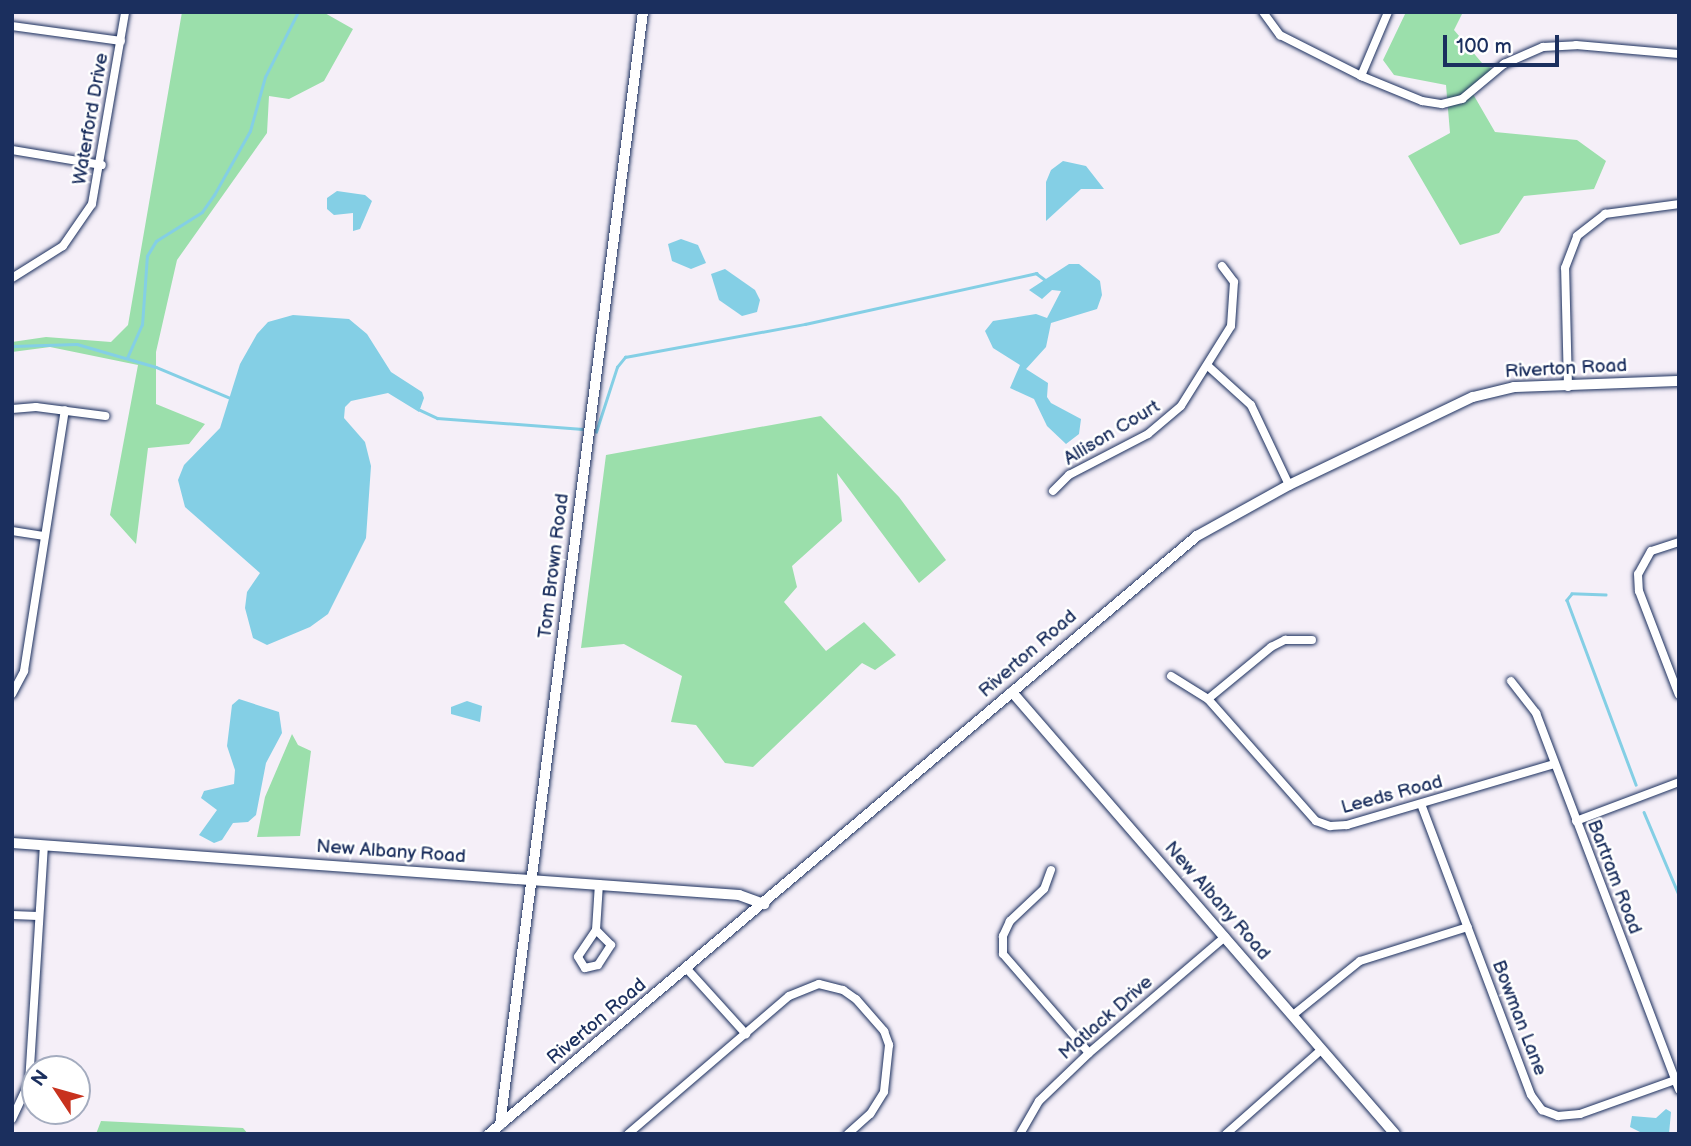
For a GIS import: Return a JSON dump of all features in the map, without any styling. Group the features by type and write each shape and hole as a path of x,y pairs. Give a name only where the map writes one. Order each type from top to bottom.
{"main road":[{"name":"Riverton Road","path":"489,1134 764,904 1178,550 1289,485 1473,397 1514,387 1679,381"},
{"name":"New Albany Road","path":"1012,692 1395,1134"}],"street":[{"name":"Waterford Drive","path":"12,278 63,246 92,204 102,165 125,12"},
{"name":"Tom Brown Road","path":"500,1125 643,12"},
{"path":"1263,12 1280,35 1361,76 1422,101 1442,104 1462,99 1504,64 1543,47 1576,45 1679,54"},
{"path":"1361,76 1388,12"},
{"path":"12,26 121,41"},
{"path":"12,150 102,165"},
{"path":"1568,387 1565,268 1577,236 1605,214 1679,204"},
{"name":"Allison Court","path":"1053,491 1069,475 1172,417 1208,366 1231,326 1235,303 1234,282 1222,266"},
{"path":"1208,366 1251,405 1289,485"},
{"path":"12,410 65,410 105,416"},
{"path":"12,694 24,671 65,410"},
{"path":"12,531 45,536"},
{"path":"1679,542 1651,551 1638,574 1639,591 1679,695"},
{"path":"1208,699 1271,647 1285,640 1312,640"},
{"name":"Leeds Road","path":"1171,676 1208,699 1322,825 1347,825 1554,764"},
{"name":"Bartram Road","path":"1511,681 1531,704 1679,1090"},
{"path":"1576,821 1679,782"},
{"name":"Bowman Lane","path":"1421,804 1531,1095 1542,1110 1558,1116 1580,1114 1675,1080"},
{"name":"New Albany Road","path":"12,844 739,895 764,904"},
{"path":"12,1119 29,1083 44,846"},
{"path":"1051,870 1044,889 1010,921 1003,936 1003,954 1088,1053"},
{"path":"596,930 611,945 610,953 598,965 585,968 578,957 596,930 599,884"},
{"path":"12,915 38,916"},
{"path":"1293,1015 1360,961 1468,927"},
{"name":"Matlack Drive","path":"1020,1134 1039,1101 1088,1053 1225,937"},
{"path":"687,969 746,1034"},
{"path":"628,1134 803,987 828,985 856,999 884,1031 890,1060 876,1107 848,1134"},
{"path":"1226,1134 1322,1049"}],"green space":[{"path":"182,12 323,12 353,29 324,81 289,99 269,96 267,133 177,260 156,352 156,404 205,424 189,444 148,448 136,544 110,515 138,365 50,347 12,352 12,342 46,337 111,342 128,325"},
{"path":"1406,12 1463,12 1454,30 1482,63 1496,71 1473,94 1495,132 1577,140 1606,161 1594,189 1524,196 1499,233 1460,245 1408,156 1450,133 1446,85 1394,75 1383,60"},
{"path":"821,416 899,497 946,560 919,583 837,473 842,521 792,566 797,587 784,602 826,651 864,622 896,655 875,670 862,663 753,767 725,763 696,725 671,722 682,676 624,644 581,648 606,455"},
{"path":"292,734 298,745 311,751 300,836 257,837 265,797"},
{"path":"101,1121 243,1128 248,1134 96,1134"}],"water":[{"path":"1063,161 1086,166 1104,189 1081,189 1046,221 1046,182 1051,170"},
{"path":"337,191 365,195 372,201 360,229 353,231 353,213 334,215 327,209 327,198"},
{"path":"681,239 698,245 706,263 691,269 672,261 668,244"},
{"path":"1069,264 1079,264 1100,281 1102,295 1097,309 1051,323 1046,347 1026,369 1048,383 1047,397 1051,403 1081,419 1079,434 1066,444 1047,426 1034,399 1010,388 1020,365 993,348 985,331 993,321 1036,314 1047,318 1061,291 1052,290 1042,299 1029,290"},
{"path":"725,269 755,290 760,300 757,312 742,316 719,300 711,274"},
{"path":"293,315 349,319 367,334 391,372 422,392 424,398 419,412 388,393 351,401 345,407 344,418 365,442 371,466 366,538 328,614 310,627 267,645 253,638 245,608 247,592 260,573 185,507 178,480 184,465 220,428 240,364 257,334 268,322"},
{"path":"239,699 279,712 282,733 266,763 256,815 248,822 233,823 222,840 214,843 199,835 217,810 201,798 204,791 234,784 235,770 227,746 232,705"},
{"path":"467,701 482,706 480,722 451,714 451,707"},
{"path":"1666,1109 1671,1112 1669,1134 1644,1134 1630,1127 1632,1116 1656,1118"}],"waterway":[{"path":"127,358 142,325 147,256 156,241 202,212 214,195 250,131 265,77 298,12"},
{"path":"596,432 617,367 625,357 805,324 1036,273 1048,282"},
{"path":"12,346 77,344 156,367 233,399"},
{"path":"420,410 437,418 583,429"},
{"path":"1606,595 1572,594 1567,600 1636,785"},
{"path":"1644,812 1679,895"}]}
